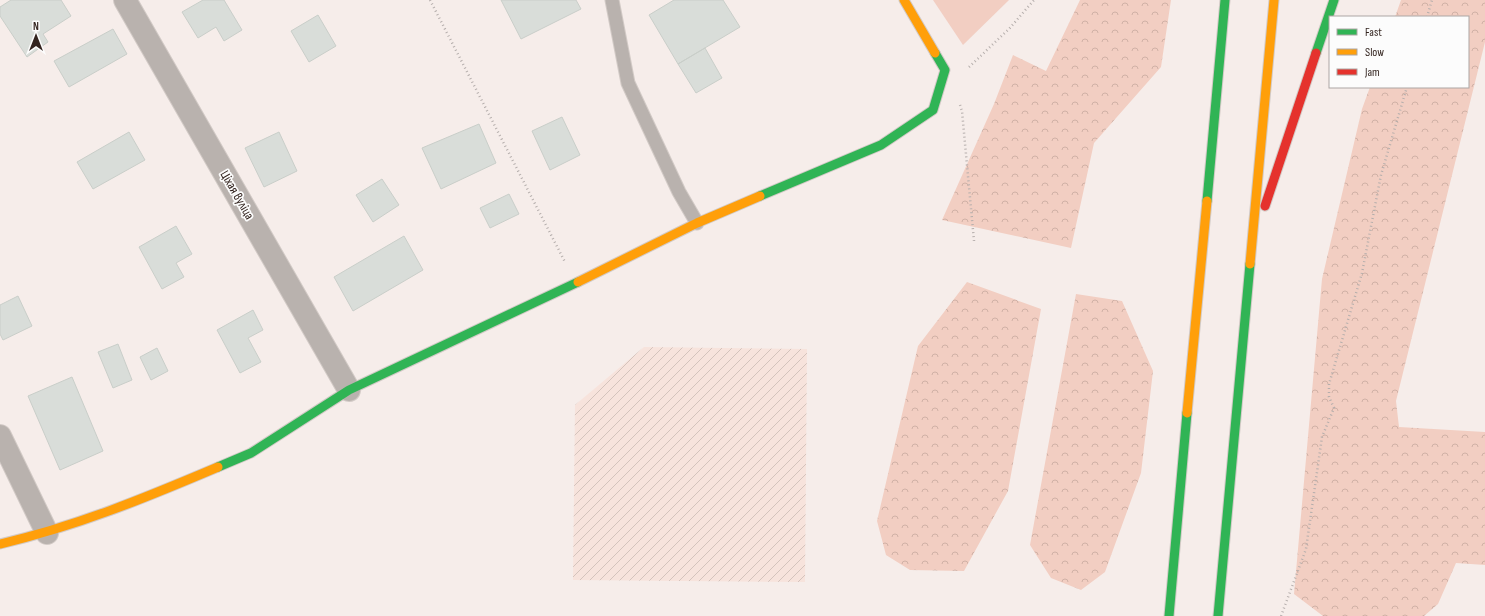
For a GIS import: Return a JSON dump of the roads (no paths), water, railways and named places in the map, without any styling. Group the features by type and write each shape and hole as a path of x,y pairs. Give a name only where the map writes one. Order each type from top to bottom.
{"main road":[{"path":"0,544 47,533 132,504 251,453 349,390 577,283 697,223 881,145 933,110 945,70 904,0"},
{"path":"1169,616 1225,0"},
{"path":"1218,616 1274,0"},
{"path":"1253,241 1334,0"}],"street":[{"name":"Ціхая вуліца","path":"125,0 349,390"},
{"path":"0,436 47,533"}],"lane":[{"path":"612,0 628,83 679,192 697,223"}]}
